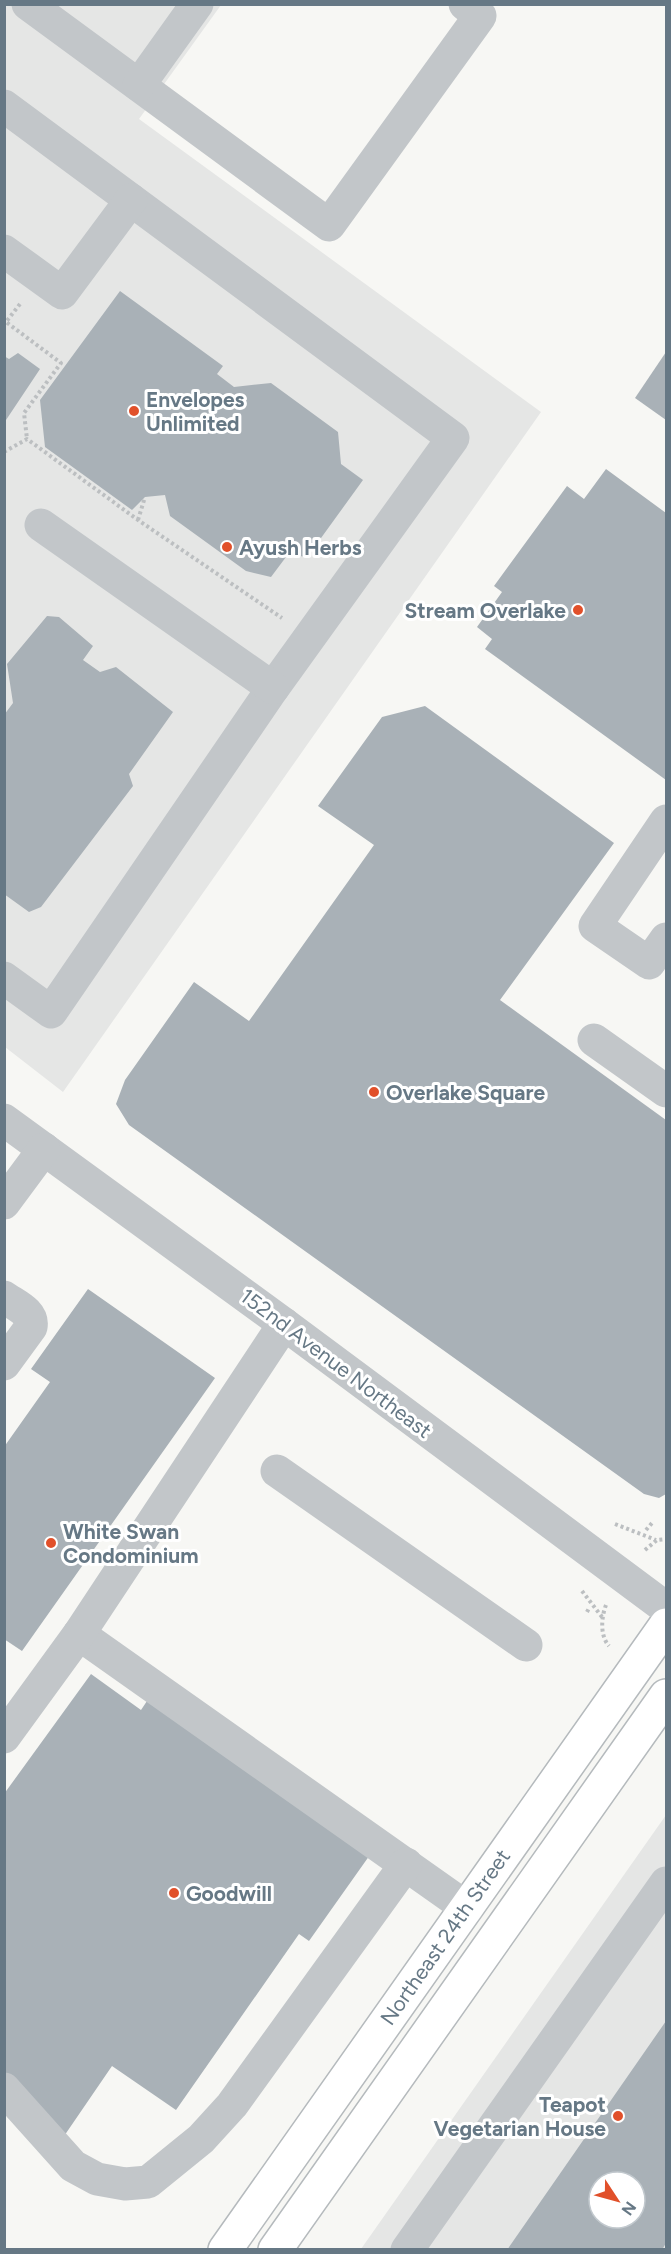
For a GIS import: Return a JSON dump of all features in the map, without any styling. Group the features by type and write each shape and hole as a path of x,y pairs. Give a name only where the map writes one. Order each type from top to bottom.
{"main road":[{"name":"Northeast 24th Street","path":"225,2250 666,1625"},
{"name":"Northeast 24th Street","path":"275,2250 666,1696"},
{"path":"409,2060 466,1908"},
{"path":"270,2250 307,2133"}],"street":[{"path":"28,4 329,225 480,16 465,4"},
{"path":"140,85 197,4"},
{"path":"4,106 453,438 273,688 51,1012 4,978"},
{"path":"4,251 62,293 131,200"},
{"path":"41,525 273,688"},
{"path":"657,951 595,926 666,821"},
{"path":"594,1040 666,1091"},
{"name":"152nd Avenue Northeast","path":"4,1120 284,1324 666,1608"},
{"path":"4,1203 44,1149"},
{"path":"4,1297 29,1314 33,1321 4,1364"},
{"path":"4,1737 79,1634 284,1324"},
{"path":"278,1471 526,1645"},
{"path":"79,1634 466,1908"},
{"path":"4,2089 73,2166 97,2180 125,2184 148,2182 201,2139 232,2105 406,1864"},
{"path":"407,2250 666,1882"}],"path":[{"path":"6,322 61,363 24,413 27,439 138,520 310,637"},
{"path":"4,452 27,439"},
{"path":"138,520 145,497"},
{"path":"646,1530 652,1523"},
{"path":"648,1546 657,1540 666,1539"},
{"path":"605,1606 602,1617 603,1640 614,1651"}],"shaded area":[{"path":"4,5 221,5 139,119 541,412 63,1092 5,1047"},
{"path":"666,1815 666,2249 361,2249"}],"building":[{"path":"120,291 223,366 217,374 234,387 271,383 338,432 341,464 363,480 308,556 286,557 271,577 246,571 170,516 165,495 145,497 132,510 45,447 40,400"},
{"path":"666,352 666,420 635,398"},
{"path":"18,353 40,369 4,423 4,356 9,359"},
{"name":"Stream Overlake","path":"606,469 666,513 666,780 485,649 492,639 477,627 502,592 494,586 567,486 584,499"},
{"path":"47,616 59,617 93,646 83,660 100,672 116,667 173,712 129,774 133,786 41,907 29,912 4,894 4,715 13,703 7,664"},
{"name":"Overlake Square","path":"425,706 614,843 500,1000 666,1120 666,1494 659,1498 644,1494 129,1125 116,1104 125,1080 194,982 249,1021 374,845 318,806 382,717"},
{"name":"White Swan Condominium","path":"88,1289 215,1378 22,1651 4,1639 4,1447 50,1382 31,1369"},
{"name":"Goodwill","path":"91,1674 141,1710 151,1695 372,1852 309,1941 299,1934 176,2110 112,2066 60,2142 4,2076 4,1794"},
{"path":"666,2021 666,2243 662,2250 507,2250"}],"place":[{"name":"Envelopes Unlimited","path":"134,411"},
{"name":"Ayush Herbs","path":"227,547"},
{"name":"Stream Overlake","path":"578,610"},
{"name":"Overlake Square","path":"374,1092"},
{"name":"White Swan Condominium","path":"51,1543"},
{"name":"Goodwill","path":"174,1893"},
{"name":"Teapot Vegetarian House","path":"618,2116"}]}
